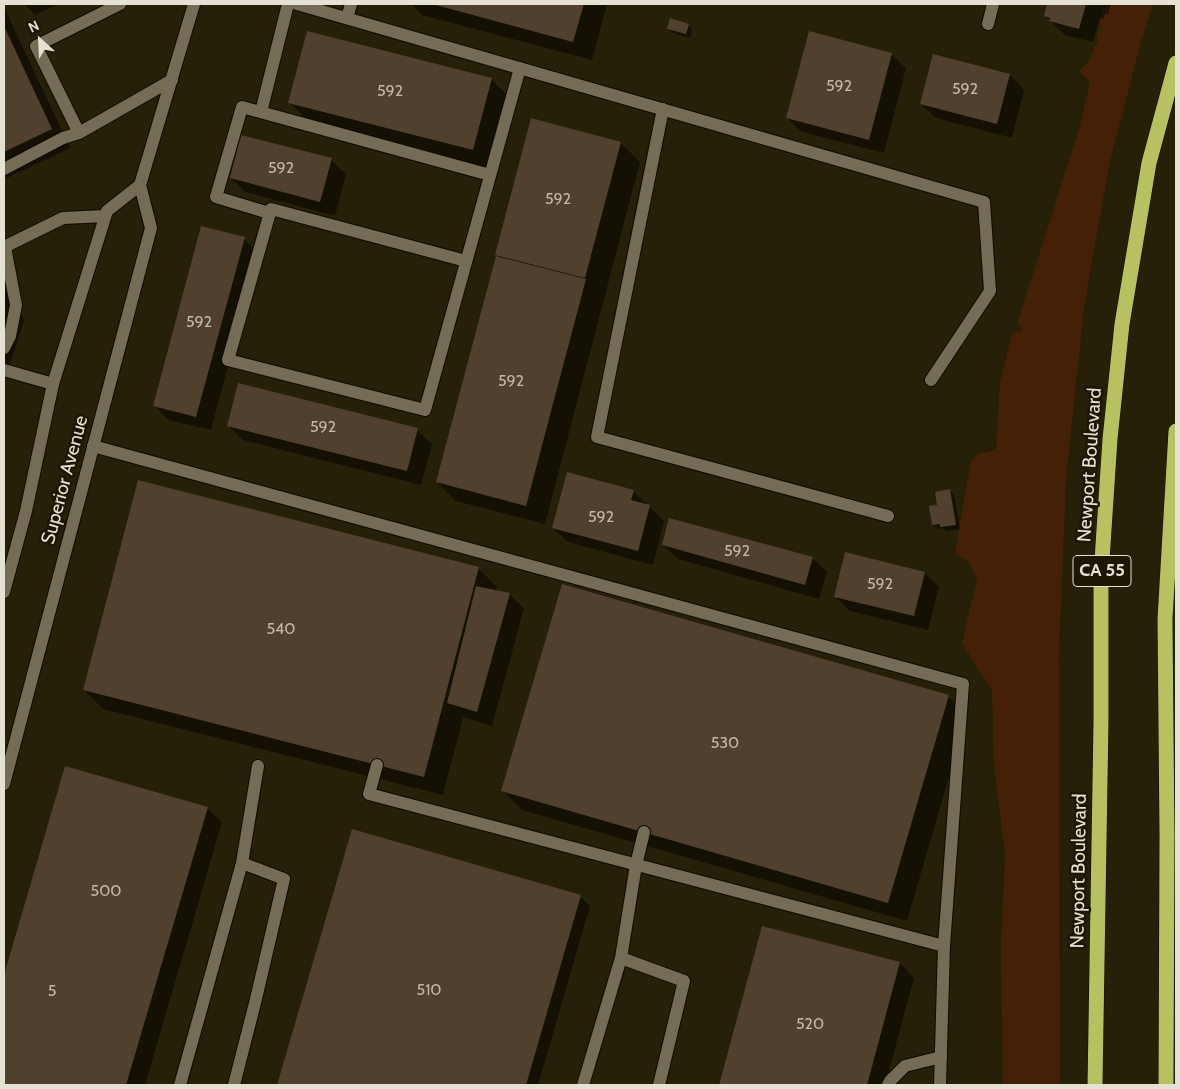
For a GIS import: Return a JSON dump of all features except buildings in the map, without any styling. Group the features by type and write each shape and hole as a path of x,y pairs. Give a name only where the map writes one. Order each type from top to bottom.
{"highway":[{"name":"Newport Boulevard","path":"1096,1085 1101,575 1110,439 1122,324 1150,163 1176,63"},
{"path":"1166,1085 1167,836 1165,619 1176,431"}],"main road":[{"path":"79,133 36,46 120,4"},
{"path":"140,185 194,4"},
{"path":"261,112 288,4"},
{"path":"297,4 984,202 990,291 931,380"},
{"path":"347,18 350,4"},
{"path":"988,24 993,4"},
{"path":"466,261 271,209 228,360 425,410 520,68"},
{"path":"4,169 63,138 79,133 172,80"},
{"path":"269,213 216,197 242,107 490,175"},
{"path":"663,109 597,436 888,516"},
{"name":"Superior Avenue","path":"4,592 7,566 26,511 53,384 107,210 140,185 151,228 4,784"},
{"path":"4,348 10,336 16,305 4,247 63,218 105,216"},
{"path":"4,370 53,384"},
{"path":"93,446 963,684 944,946 940,1085"},
{"path":"180,1085 242,863 258,766"},
{"path":"377,766 369,794 944,946"},
{"path":"583,1085 621,958 636,865 644,832"},
{"path":"234,1085 284,879 242,863"},
{"path":"621,958 684,981 659,1085"},
{"path":"888,1085 905,1066 941,1057"}],"shaded area":[{"path":"1106,4 1153,4 1142,38 1109,165 1084,307 1066,478 1059,653 1060,1085 1003,1085 1001,948 1005,854 994,765 992,691 962,643 977,580 969,562 955,553 971,461 978,454 996,450 1000,382 1012,333 1022,331 1018,321 1080,126 1090,82 1079,71 1089,61 1097,42 1100,20"}]}
